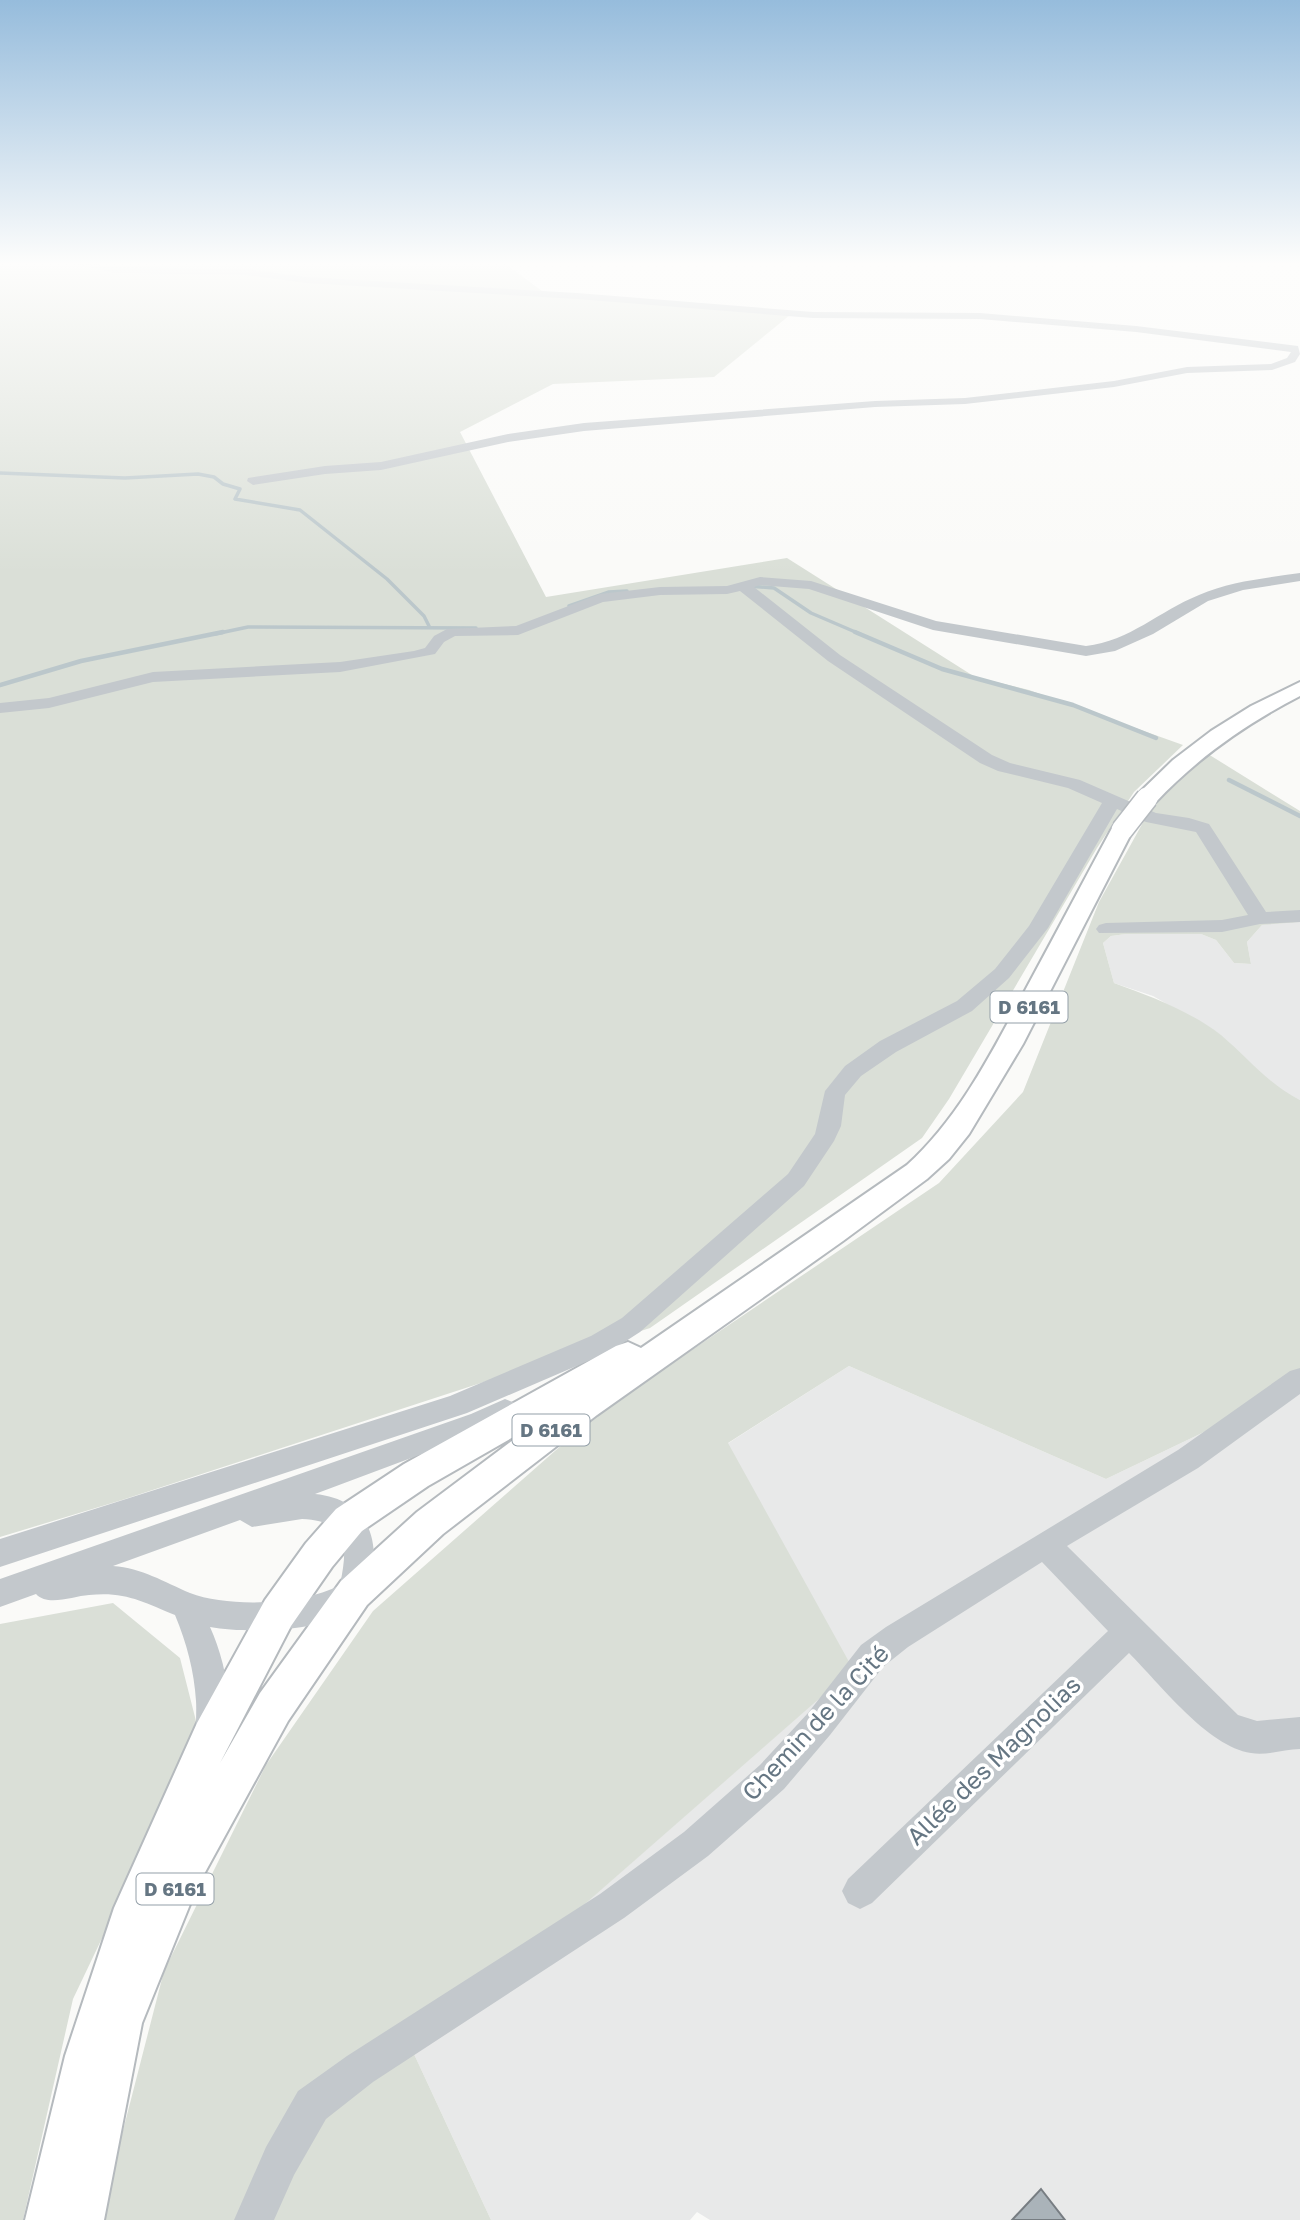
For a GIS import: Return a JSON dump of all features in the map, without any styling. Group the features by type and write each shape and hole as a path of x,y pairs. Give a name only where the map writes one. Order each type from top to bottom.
{"main road":[{"name":"D 6161","path":"79,2220 119,2023 181,1873 274,1707 354,1592 430,1523 516,1456 866,1209 939,1152 959,1127 1010,1044 1122,830 1147,798 1175,769 1230,727 1300,688"},
{"name":"D 6161","path":"50,2220 88,2056 136,1908 211,1737 278,1614 319,1555 349,1520 416,1475 759,1282"}],"street":[{"path":"1272,367 1276,366"},
{"path":"254,481 325,470 381,466 508,438 584,427 875,404 965,401 1114,384 1187,370 1272,367 1300,370"},
{"path":"0,708 49,703 153,677 256,673 365,663 430,651 439,639 452,632 518,630 574,607 610,596 727,590 760,581 811,584 933,625 1086,652 1110,648 1148,631 1203,598 1241,586 1300,577"},
{"path":"743,586 834,658 986,759 1004,767 1074,784 1152,818 1189,822 1203,828 1260,918"},
{"path":"0,1553 457,1405 600,1345 631,1325 796,1180 816,1155 830,1124 830,1107 838,1086 868,1060 978,997 1010,968 1059,895 1087,841 1112,802"},
{"path":"1059,895 1095,883"},
{"path":"1059,895 1075,903 1080,911"},
{"path":"1107,929 1222,926 1260,918 1300,916"},
{"path":"0,1594 481,1422 632,1353"},
{"name":"Chemin de la Cité","path":"254,2220 280,2161 312,2105 360,2069 611,1906 696,1844 772,1777 819,1724 872,1656 1045,1544 1188,1459 1300,1379"},
{"path":"0,1594 91,1580 128,1582 160,1591 186,1606 212,1614 278,1614 331,1605 354,1592 360,1550 355,1528 349,1520 329,1507 305,1505 259,1512 214,1525 191,1524"},
{"path":"1045,1544 1129,1632 1220,1721 1238,1734 1266,1738 1283,1733 1300,1733"},
{"path":"186,1606 204,1647 212,1703 211,1737"},
{"name":"Allée des Magnolias","path":"860,1891 1129,1632"}],"shaded area":[{"path":"0,366 728,366 714,377 553,384 460,432 546,597 787,558 975,677 1029,690 1183,745 1134,792 1097,848 949,1099 922,1138 650,1328 122,1500 0,1537"},
{"path":"1208,754 1300,811 1300,922 1262,925 1247,942 1251,964 1234,963 1216,940 1201,934 1126,934 1111,936 1103,943 1114,983 1169,1005 1209,1026 1268,1078 1300,1100 1300,1386 1106,1479 849,1366 728,1443 853,1669 414,2054 491,2220 100,2220 164,1971 266,1765 373,1611 597,1414 939,1183 1023,1092 1099,902 1151,808"},
{"path":"1300,922 1300,1100 1278,1089 1219,1034 1153,996 1114,983 1103,943 1111,936 1126,934 1201,934 1216,940 1234,963 1251,964 1247,942 1262,925"},
{"path":"849,1366 1106,1479 1300,1386 1300,2220 710,2220 697,2212 690,2220 491,2220 414,2054 852,1669 727,1444"},
{"path":"113,1603 180,1658 196,1721 167,1802 73,1999 23,2220 0,2220 0,1624"}],"building":[{"path":"1041,2189 1065,2220 1012,2220"}],"waterway":[{"path":"0,473 125,478 198,474 214,477 223,484 240,489 235,499 300,510 387,579 424,616 429,626"},
{"path":"748,586 774,588 811,613 860,634"},
{"path":"569,606 609,592 627,591"},
{"path":"215,634 248,627 476,628"},
{"path":"0,685 81,661 223,632"},
{"path":"855,632 942,669 1073,705 1156,738"},
{"path":"1229,780 1300,816"}]}
